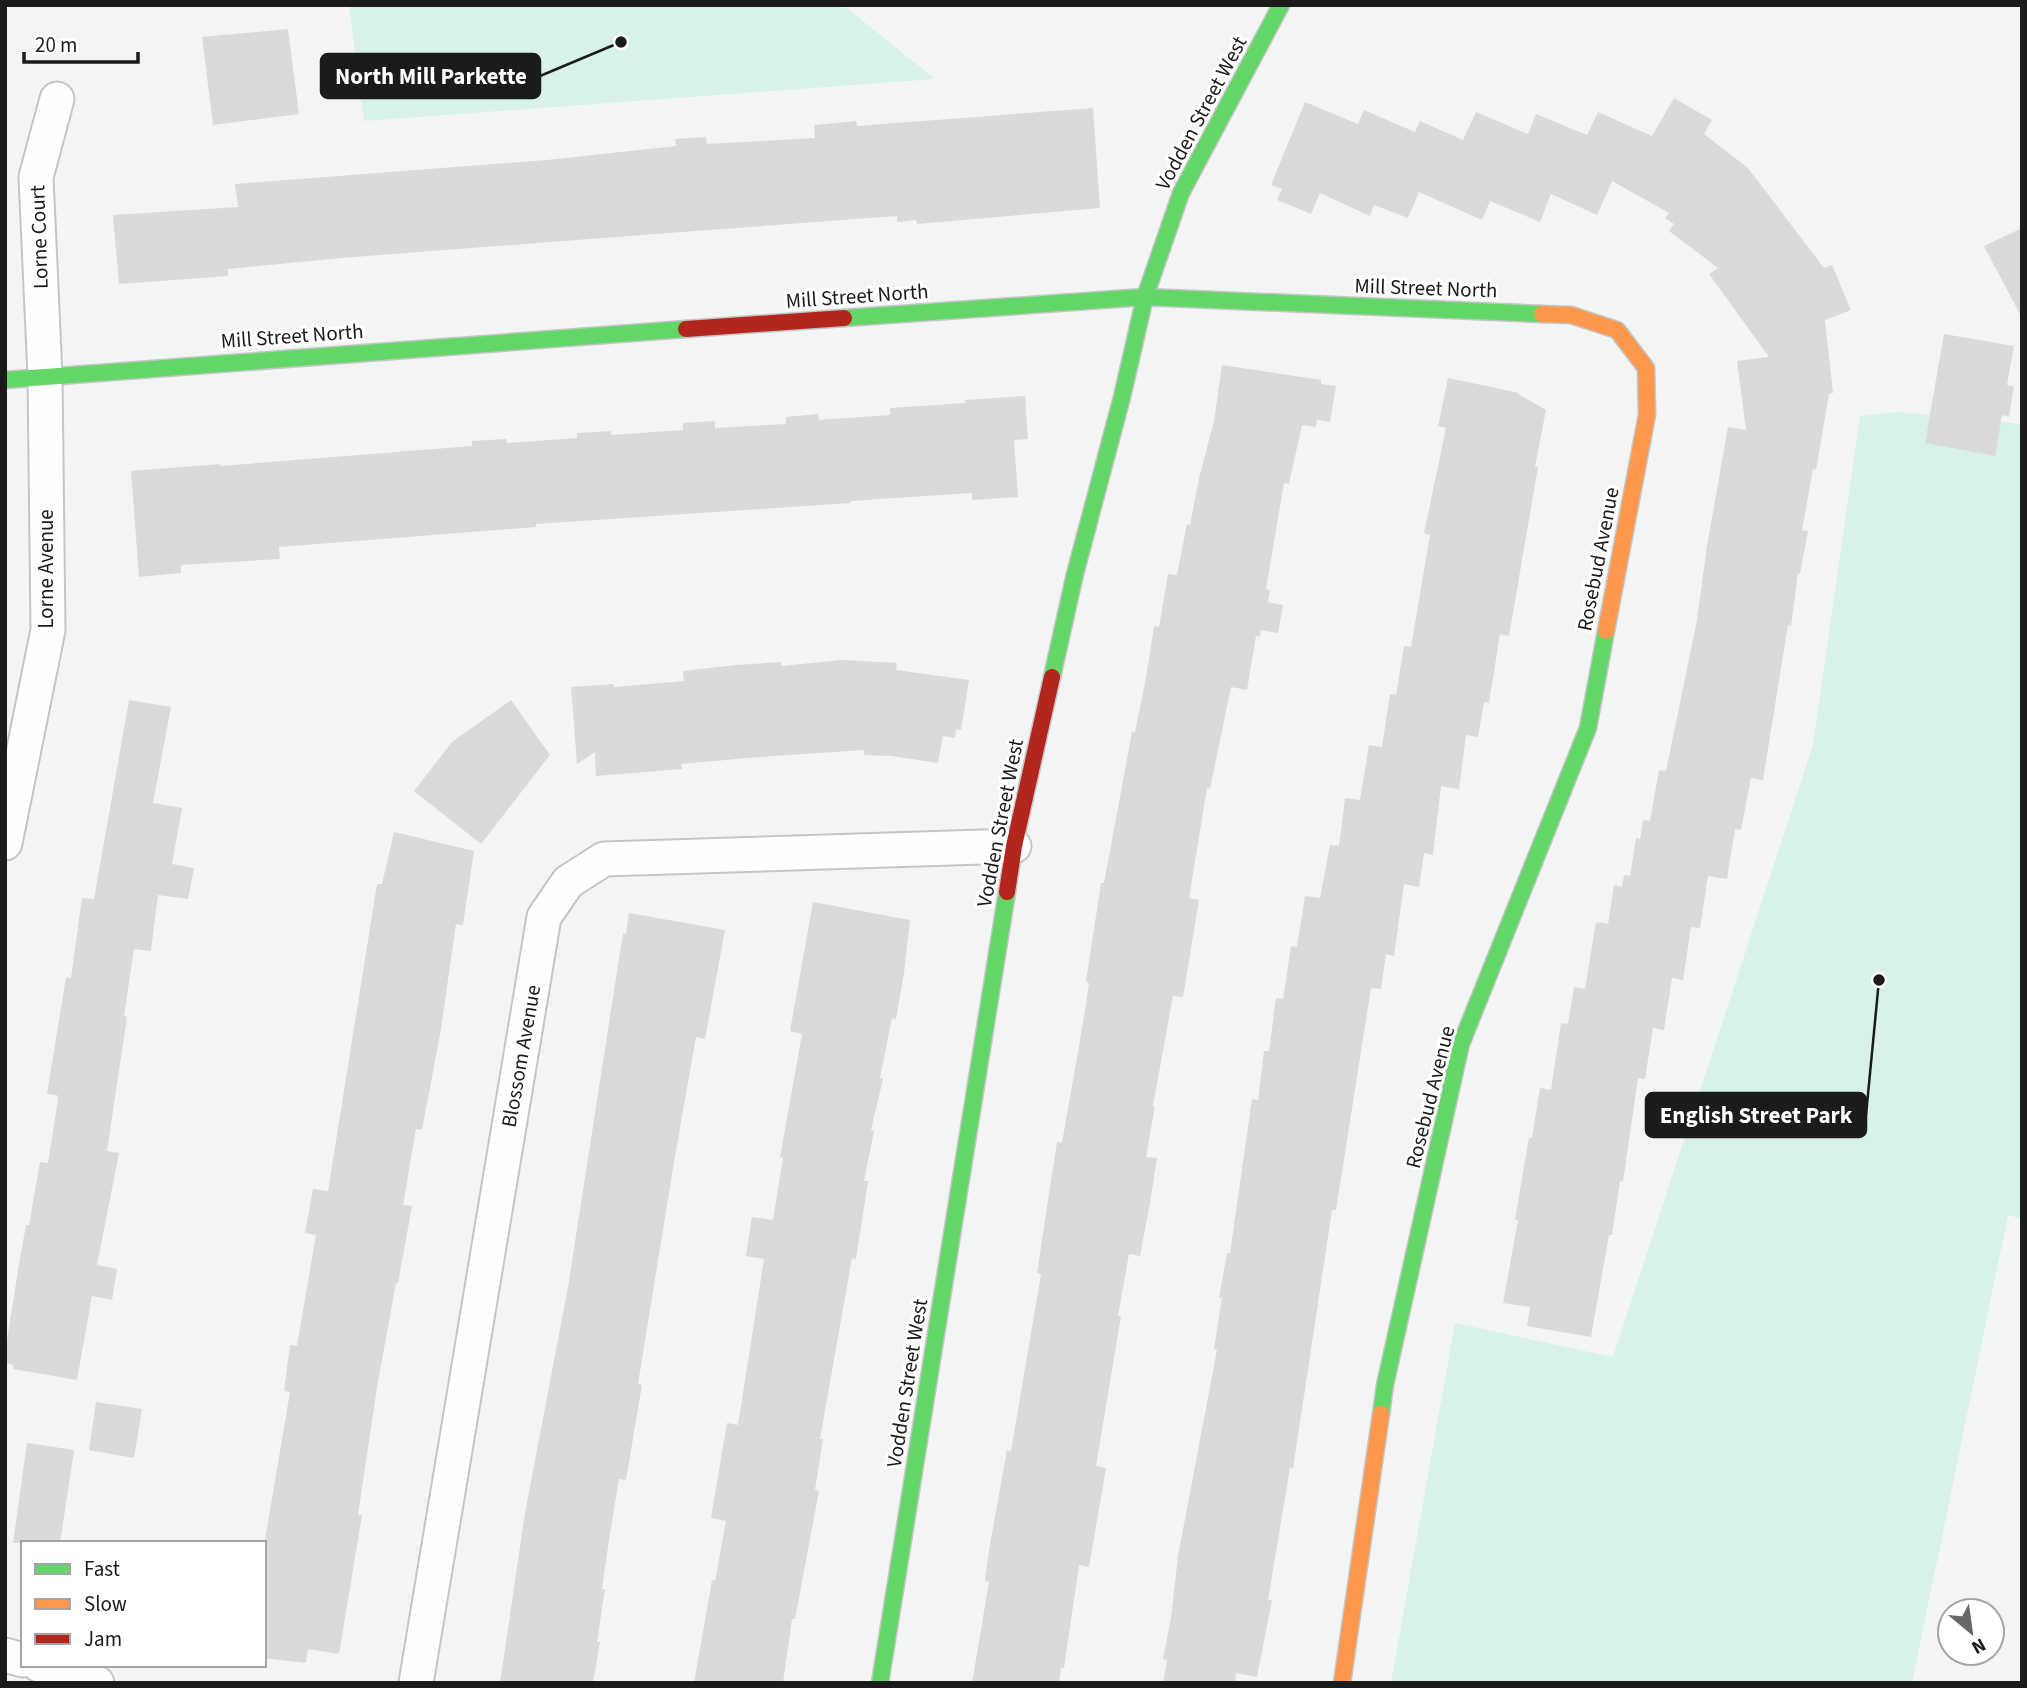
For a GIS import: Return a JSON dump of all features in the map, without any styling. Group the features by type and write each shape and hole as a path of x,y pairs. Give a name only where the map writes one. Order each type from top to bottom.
{"street":[{"name":"Vodden Street West","path":"880,1683 1014,846 1074,574 1122,397 1145,297 1181,193 1282,5"},
{"name":"Lorne Court","path":"45,376 36,177 57,99"},
{"name":"Mill Street North","path":"5,380 463,344 1145,297 1571,315 1617,330 1646,368 1647,415"},
{"name":"Lorne Avenue","path":"5,843 48,630 45,376"},
{"name":"Rosebud Avenue","path":"1342,1683 1385,1385 1461,1044 1588,728 1647,415"},
{"name":"Blossom Avenue","path":"416,1683 544,917 568,882 604,859 1014,846"},
{"path":"45,1667 97,1683"}],"green space":[{"path":"349,5 843,5 935,79 364,121"},
{"path":"1899,412 2022,424 2022,1219 2008,1215 1912,1683 1391,1683 1455,1323 1613,1357 1813,745 1860,416"}],"building":[{"path":"288,29 299,114 213,125 202,37"},
{"path":"1674,98 1712,120 1704,134 1748,168 1824,268 1832,265 1851,310 1825,320 1833,393 1829,394 1816,470 1813,469 1802,530 1808,531 1800,574 1798,573 1791,626 1788,625 1763,780 1751,778 1741,830 1735,829 1727,879 1708,876 1700,928 1691,927 1683,980 1672,978 1664,1030 1653,1028 1645,1079 1638,1078 1623,1182 1620,1181 1591,1337 1527,1326 1530,1307 1503,1303 1529,1137 1532,1138 1540,1088 1551,1090 1561,1023 1568,1024 1574,987 1585,989 1596,922 1608,924 1614,885 1622,887 1624,875 1630,876 1636,838 1640,839 1643,820 1650,821 1659,770 1666,771 1697,620 1728,427 1746,430 1737,361 1769,357 1709,274 1718,268 1669,231 1674,224 1665,218 1669,213 1612,181 1597,215 1551,194 1540,222 1490,201 1482,220 1419,192 1408,218 1374,205 1370,216 1320,193 1311,214 1277,200 1282,189 1271,185 1305,102 1358,124 1364,110 1415,132 1420,121 1463,140 1476,112 1528,134 1536,114 1587,135 1598,112 1652,136"},
{"path":"1093,108 1100,208 917,224 916,220 897,222 897,216 341,258 228,269 228,276 119,284 113,215 238,207 235,184 547,160 676,146 675,139 706,137 707,144 815,138 814,125 856,121 857,126"},
{"path":"2022,228 2022,318 1984,246"},
{"path":"1944,334 2014,346 2007,385 2014,386 2009,417 2002,415 1995,456 1925,443"},
{"path":"1222,365 1321,380 1321,384 1336,386 1330,422 1317,420 1316,427 1302,425 1289,484 1284,483 1266,589 1270,590 1268,602 1283,605 1278,633 1261,630 1260,637 1256,636 1247,690 1231,687 1210,789 1207,788 1189,898 1199,900 1183,997 1173,996 1153,1106 1146,1157 1157,1158 1150,1203 1140,1256 1129,1254 1096,1466 1106,1468 1089,1567 1079,1565 1064,1668 1061,1668 1059,1683 972,1683 989,1582 985,1581 989,1550 1007,1450 1011,1451 1041,1274 1037,1273 1057,1142 1062,1143 1084,1017 1089,983 1086,982 1101,883 1104,883 1154,626 1159,627 1168,574 1177,575 1187,524 1190,525 1214,421"},
{"path":"1448,378 1515,392 1546,410 1509,636 1500,634 1489,703 1484,702 1478,737 1466,735 1459,789 1441,786 1433,855 1424,853 1419,887 1404,884 1394,956 1386,954 1381,989 1371,988 1336,1210 1332,1210 1293,1469 1290,1468 1268,1600 1272,1600 1257,1677 1236,1673 1235,1683 1163,1683 1167,1660 1163,1659 1178,1556 1217,1350 1214,1349 1222,1298 1219,1298 1227,1253 1230,1253 1252,1099 1258,1100 1264,1051 1269,1051 1276,998 1283,999 1291,946 1297,947 1305,896 1320,898 1330,845 1339,846 1345,798 1360,800 1369,745 1382,747 1390,694 1396,695 1404,646 1411,647 1430,535 1424,533 1446,428 1438,426"},
{"path":"1025,396 1028,439 1014,440 1018,497 972,500 972,493 850,501 536,524 536,527 279,547 280,559 181,565 181,573 139,577 131,471 472,446 472,441 506,439 507,443 577,438 577,433 611,431 611,435 683,430 683,423 715,421 715,428 786,424 786,417 818,414 819,420 890,415 890,408"},
{"path":"841,660 897,663 896,670 969,680 961,730 956,729 955,738 943,736 938,763 864,755 864,750 681,764 682,769 596,776 595,752 577,764 571,687 613,684 614,687 684,681 683,671 737,665 781,662 781,666"},
{"path":"129,700 171,707 153,803 182,808 172,864 194,868 188,899 158,895 151,951 134,949 107,1151 119,1153 97,1265 117,1269 112,1300 92,1296 77,1380 13,1369 14,1365 5,1363 5,1353 26,1225 29,1225 40,1162 48,1163 58,1100 57,1095 47,1094 66,977 71,978 82,898 94,899"},
{"path":"511,700 550,755 481,844 414,791 452,742"},
{"path":"394,832 474,851 463,925 456,924 441,1029 422,1130 416,1129 403,1205 412,1206 377,1387 358,1515 362,1515 339,1654 308,1649 306,1663 266,1658 265,1540 290,1392 284,1391 290,1345 297,1346 316,1235 305,1233 313,1189 328,1191 377,884 382,884"},
{"path":"813,902 910,920 904,973 896,1019 892,1018 880,1078 883,1079 871,1130 874,1131 864,1181 868,1181 856,1259 852,1258 820,1439 823,1439 815,1490 819,1491 795,1619 792,1619 783,1683 694,1683 712,1580 715,1581 726,1521 711,1518 727,1423 738,1425 764,1259 746,1256 752,1217 773,1220 783,1158 780,1157 802,1034 790,1031"},
{"path":"629,913 725,930 705,1039 696,1037 674,1162 638,1384 642,1385 626,1480 619,1479 609,1540 597,1642 600,1642 593,1683 500,1683 525,1513 568,1287 623,933 626,934"},
{"path":"96,1402 142,1409 134,1458 89,1450"},
{"path":"27,1443 74,1450 60,1541 13,1543"}],"traffic: fast":[{"path":"1052,677 1075,574 1122,397 1145,297 1181,193 1281,5"},
{"path":"844,318 1145,297 1542,314"},
{"path":"5,380 686,329"},
{"path":"1381,1414 1385,1385 1461,1044 1588,728 1606,631"},
{"path":"880,1683 1007,892"}],"traffic: slow":[{"path":"1542,314 1571,315 1617,330 1646,368 1647,415 1606,631"},
{"path":"1342,1683 1381,1414"}],"traffic: jam":[{"path":"686,329 844,318"},
{"path":"1007,892 1014,846 1052,677"}],"place":[{"name":"North Mill Parkette","path":"621,42"},
{"name":"English Street Park","path":"1879,980"}]}
